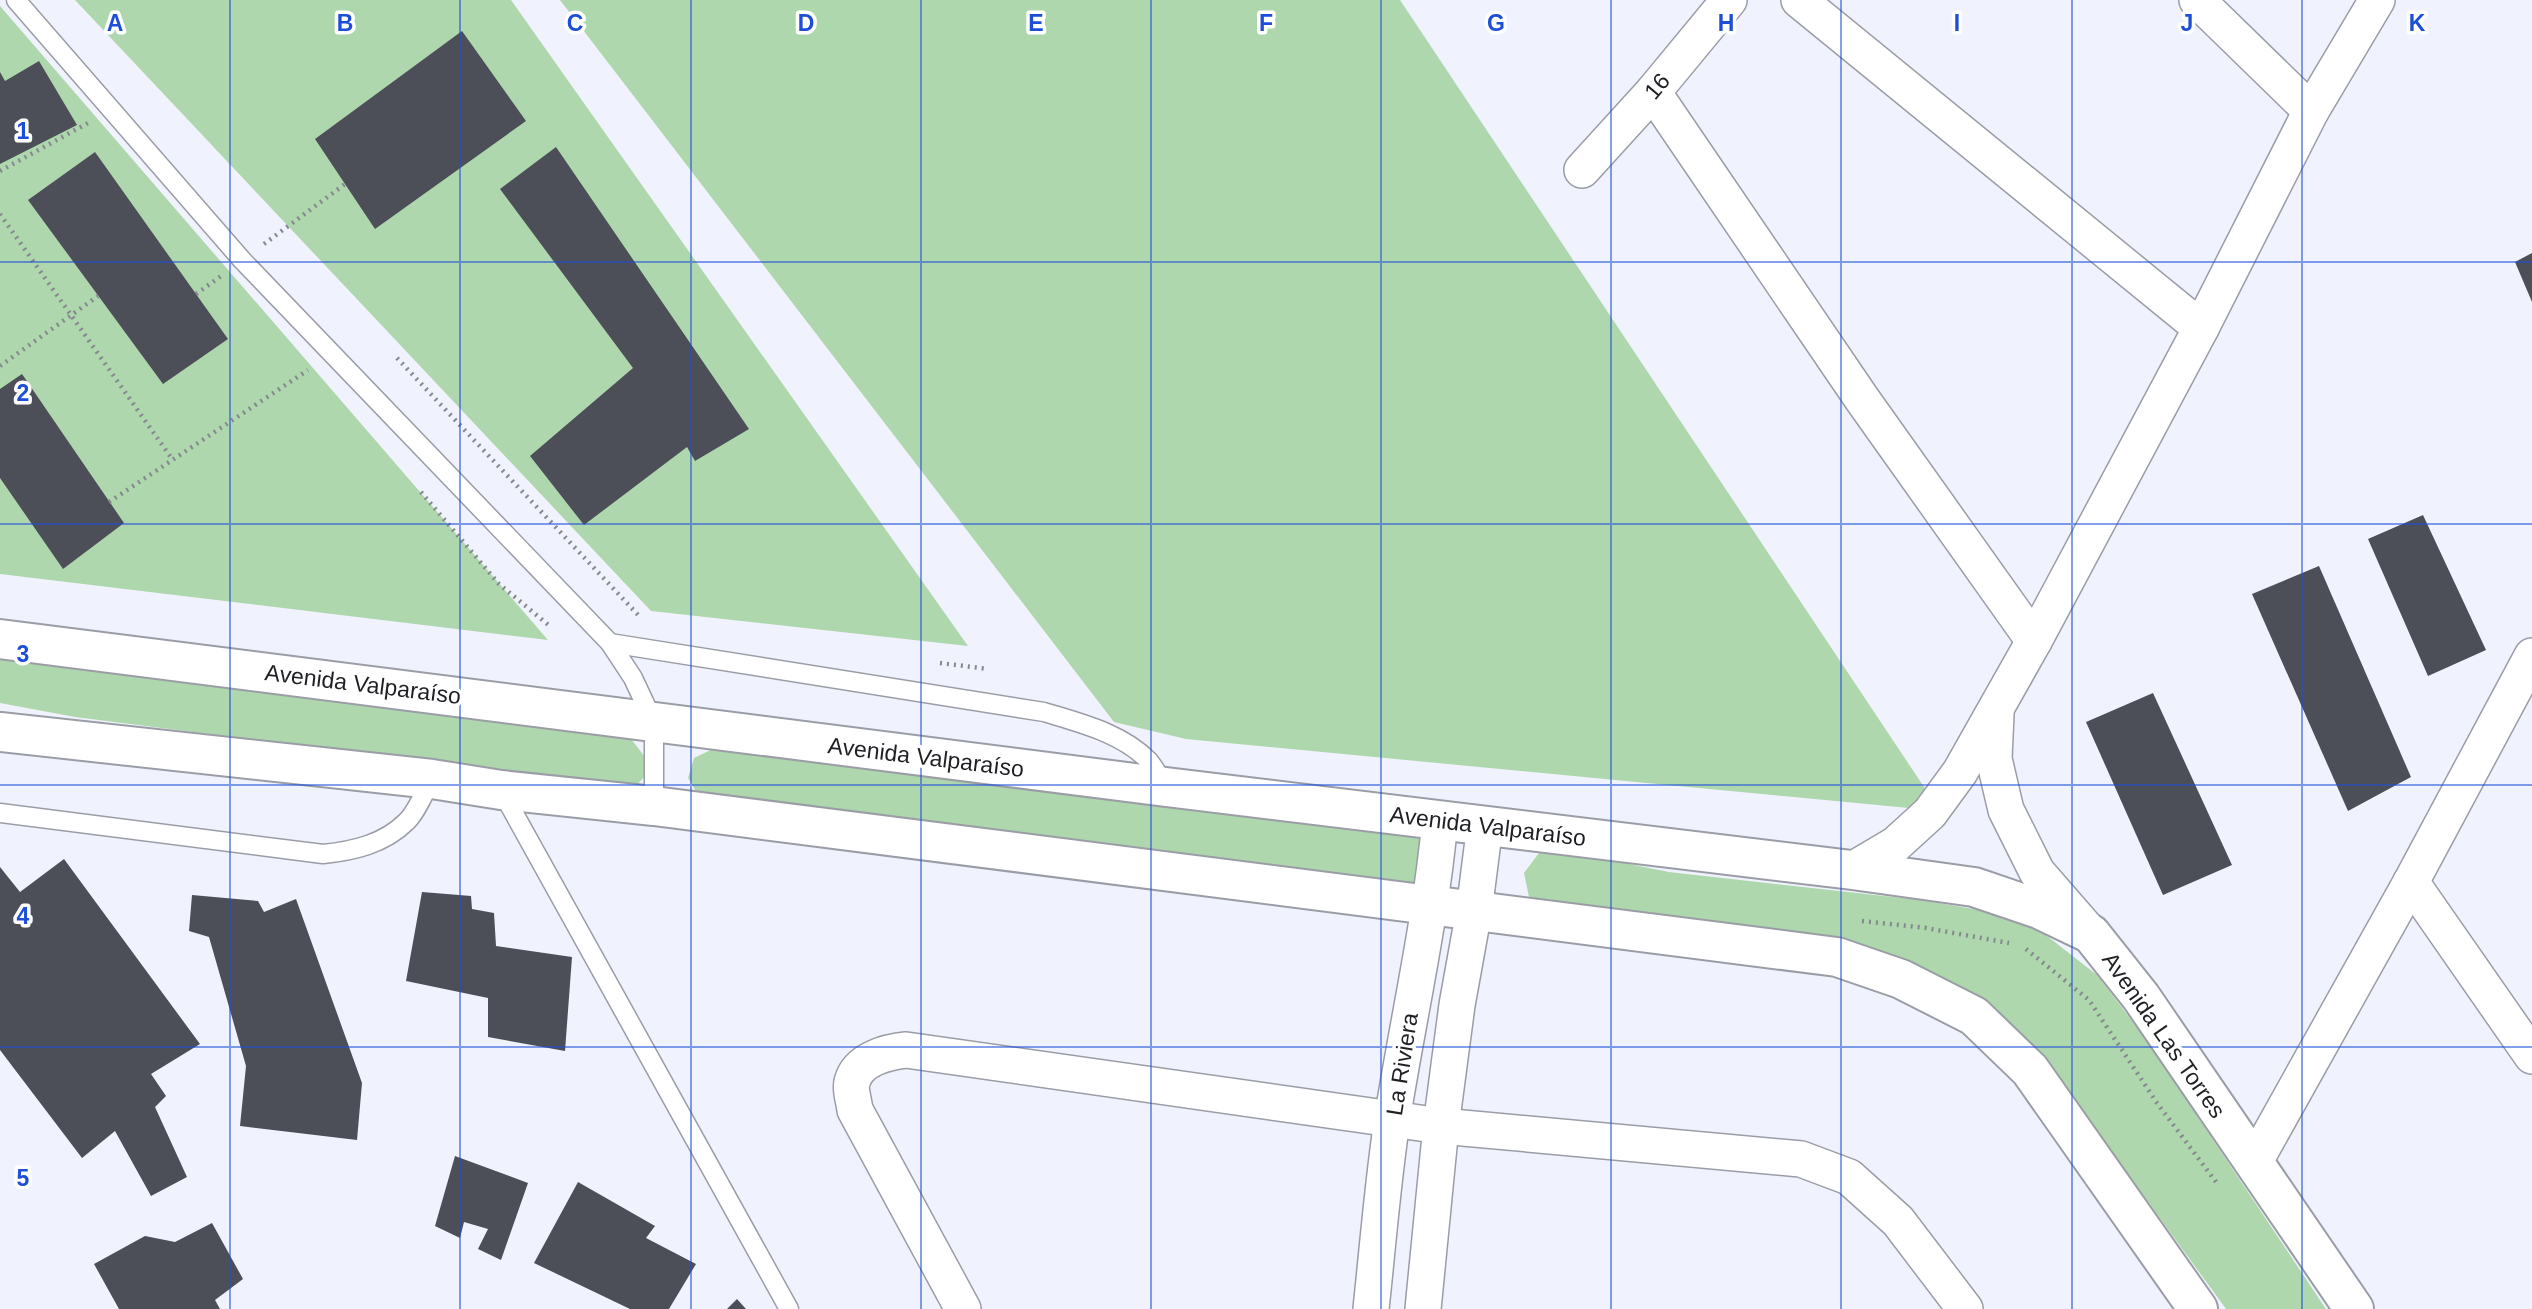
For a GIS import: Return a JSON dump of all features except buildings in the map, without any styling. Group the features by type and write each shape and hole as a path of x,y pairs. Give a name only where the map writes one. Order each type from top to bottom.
{"main road":[{"name":"Avenida Valparaíso","path":"0,639 1166,787 1852,870"},
{"path":"0,732 654,806 1837,957 1901,979 1974,1016 2030,1070 2198,1309"},
{"name":"Avenida Las Torres","path":"1852,870 1974,887 2039,909 2091,934 2140,997 2354,1309"}],"street":[{"name":"16","path":"1582,170 1653,92 1729,0"},
{"path":"1799,0 2201,328"},
{"path":"2197,0 2311,111"},
{"path":"1852,870 1896,844 1930,813 1960,772 2034,641 2201,328 2311,111 2377,0"},
{"path":"1653,92 1862,399 2034,641"},
{"path":"2254,1163 2411,882 2532,656"},
{"path":"1997,704 1994,759 2006,810 2037,872 2091,934"},
{"name":"La Riviera","path":"1371,1309 1392,1117 1431,906 1440,820"},
{"name":"La Riviera","path":"1423,1309 1441,1126 1485,825"},
{"path":"2411,882 2532,1056"},
{"path":"963,1309 855,1110 852,1082 865,1063 887,1052 906,1050 1441,1126 1801,1160 1849,1177 1898,1221 1965,1309"}],"lane":[{"path":"16,0 242,260 610,643 633,678 654,723 654,806"},
{"path":"610,643 1044,712 1094,728 1127,745 1149,761 1166,787"},
{"path":"0,813 323,854 354,851 379,840 407,822 432,779"},
{"path":"501,790 789,1309"}],"path":[{"path":"0,171 94,120"},
{"path":"242,260 345,184"},
{"path":"0,214 172,459"},
{"path":"0,366 98,296"},
{"path":"397,358 647,625"},
{"path":"109,502 314,366"},
{"path":"420,491 499,584 561,635"},
{"path":"933,662 988,669"}],"green space":[{"path":"75,0 511,0 968,646 651,611"},
{"path":"560,0 1400,0 1940,811 1186,739 1114,722"},
{"path":"0,6 548,640 0,574"},
{"path":"0,644 622,727 645,757 647,774 634,788 75,717 0,703"},
{"path":"717,747 1426,837 1418,889 699,796 688,778 694,758"},
{"path":"1539,853 1579,854 1669,872 1920,900 1980,910 2042,932 2097,975 2143,1035 2326,1309 2226,1309 2044,1064 1983,1007 1530,902 1524,873"}]}
